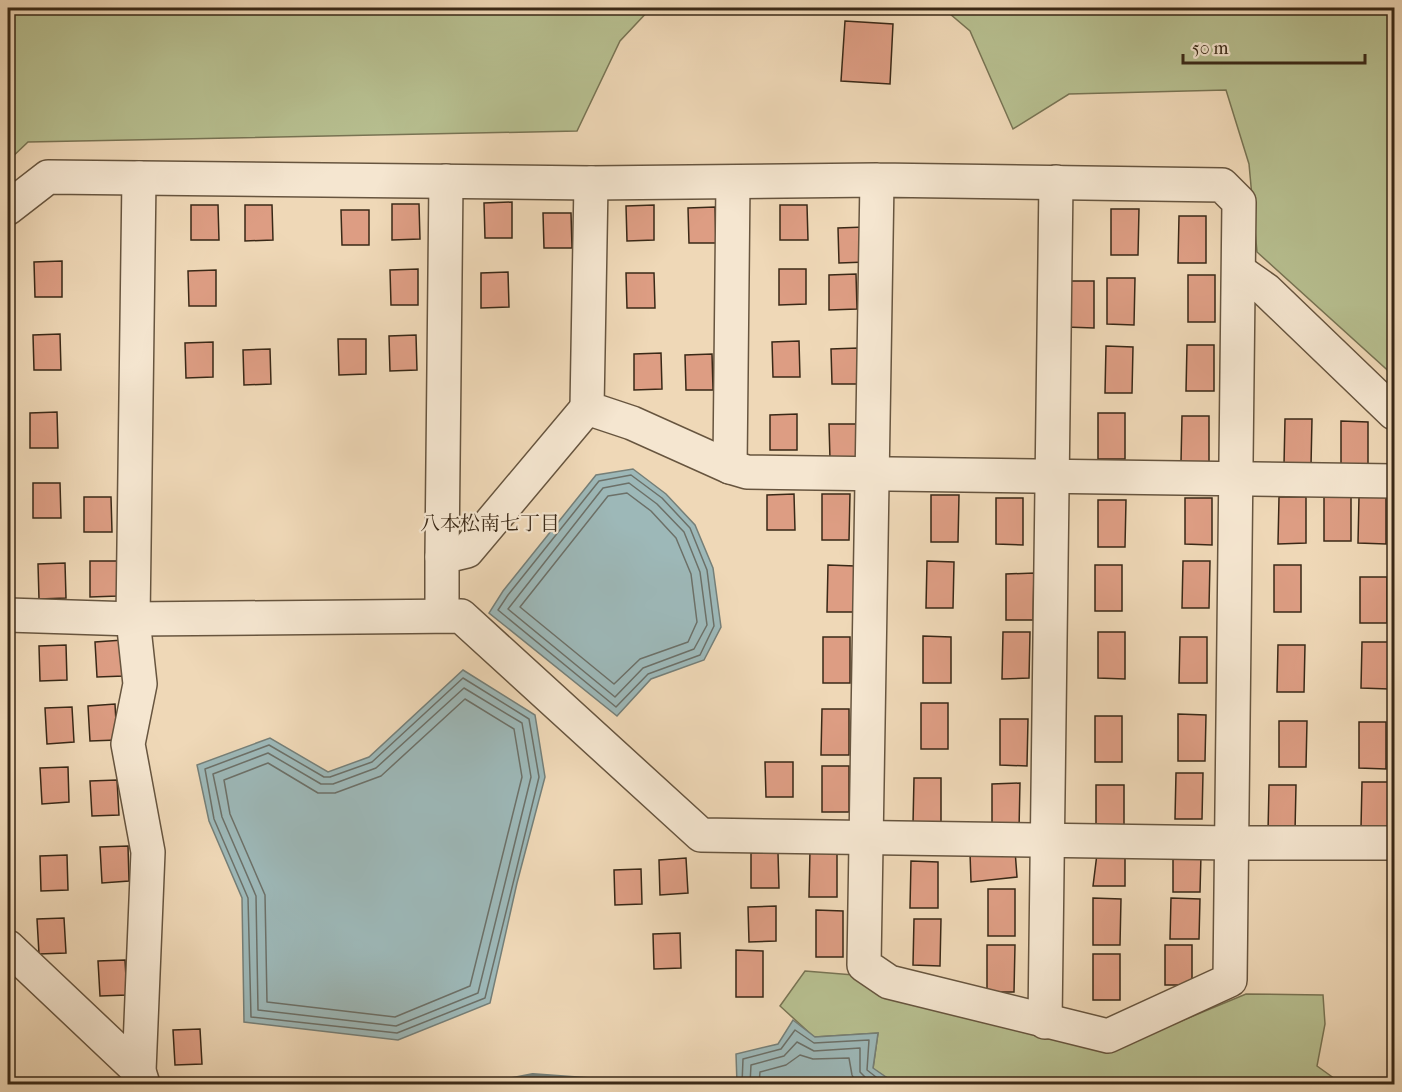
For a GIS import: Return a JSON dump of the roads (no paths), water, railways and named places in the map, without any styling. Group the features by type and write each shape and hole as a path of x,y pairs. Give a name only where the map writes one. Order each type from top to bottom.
{"street":[{"path":"8,208 48,177 591,183 877,180 1222,185 1239,202 1234,478 1230,980 1108,1036 889,982 864,965 877,180"},
{"path":"139,178 133,619 140,684 128,744 148,852 141,1078"},
{"path":"442,615 446,181"},
{"path":"730,467 733,182"},
{"path":"1045,1022 1056,182"},
{"path":"442,557 467,551 587,408 591,183"},
{"path":"1239,271 1266,290 1395,413"},
{"path":"587,408 632,423 730,467 747,471 1395,481"},
{"path":"8,615 133,619 461,616 701,835 1232,843 1395,843"},
{"path":"8,947 141,1078"}],"water":[{"path":"633,469 666,494 695,525 713,568 721,627 704,660 651,679 617,716 489,613 503,591 596,475"},
{"path":"463,670 535,715 545,777 517,883 490,1003 398,1040 244,1022 242,898 209,821 197,765 270,738 328,772 369,757"},
{"path":"793,1020 815,1037 878,1033 873,1068 896,1084 737,1084 736,1054 778,1044"}],"waterway":[{"path":"496,1084 533,1077 629,1084"}],"district":[{"name":"八本松南七丁目","path":"490,523"}]}
